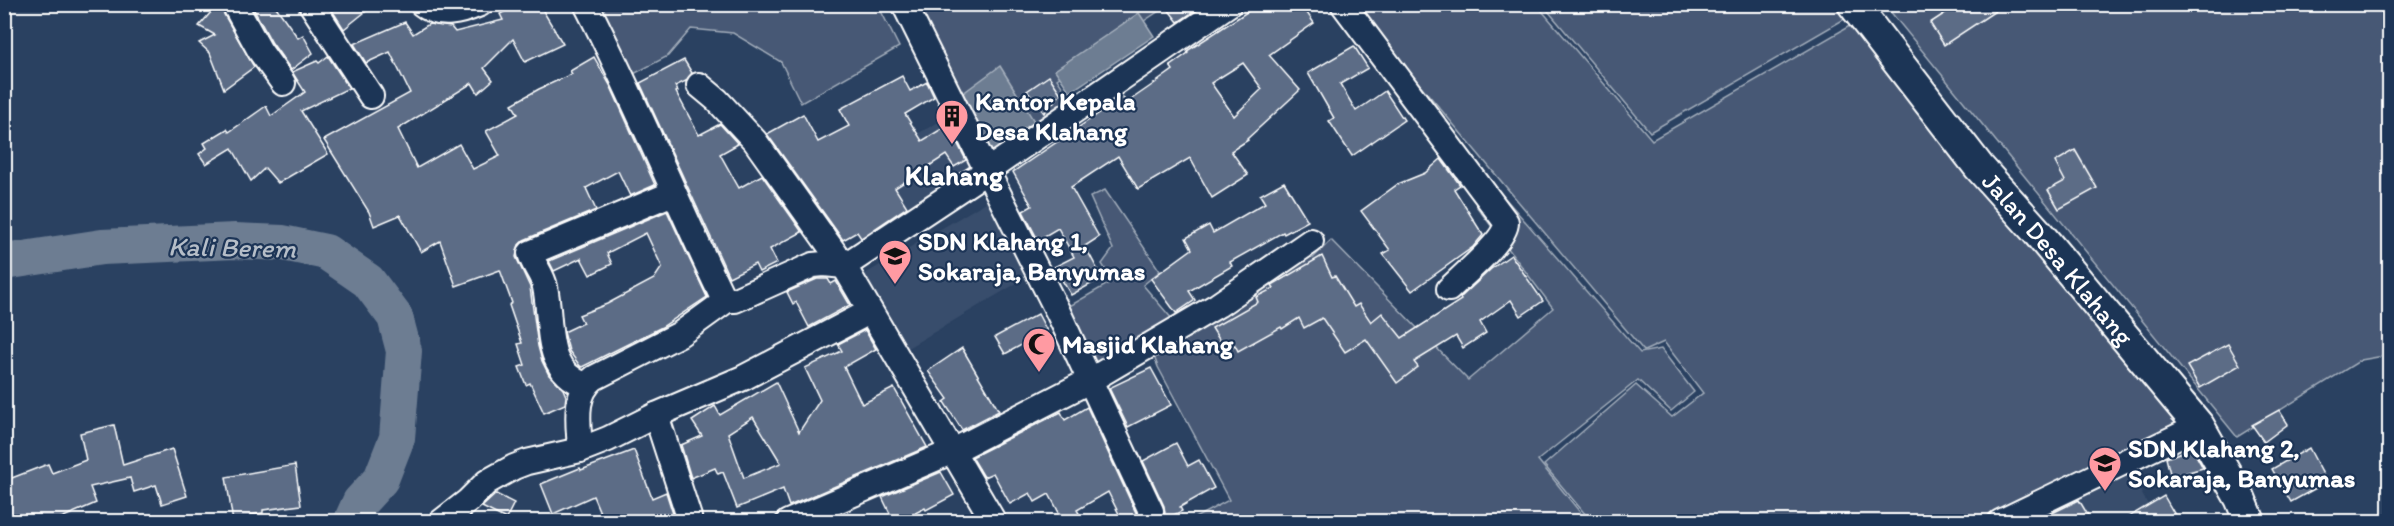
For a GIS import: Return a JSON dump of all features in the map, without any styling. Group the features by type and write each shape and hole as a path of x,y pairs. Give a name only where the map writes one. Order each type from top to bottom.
{"street":[{"path":"234,4 260,51 283,83"},
{"path":"311,4 371,96"},
{"path":"422,4 440,13 453,13 480,4"},
{"path":"586,4 633,100 673,193 721,294 727,300"},
{"path":"904,4 1058,312 1151,511"},
{"path":"580,450 578,400 585,385 594,378 680,334 727,300 735,300 813,265 844,266 987,171 1228,4"},
{"path":"1343,4 1506,222 1506,227 1499,240 1449,289"},
{"name":"Jalan Desa Klahang","path":"1852,4 1979,167 2038,233 2199,426 2240,498 2250,522"},
{"path":"699,85 717,100 755,141 844,266 994,522"},
{"path":"585,385 570,380 562,369 550,338 545,285 530,253 673,193"},
{"path":"788,522 951,452 1089,381 1209,311 1311,241"},
{"path":"441,522 468,501 487,482 504,473 527,462 580,450 608,439 656,415 743,378 869,312"},
{"path":"656,415 688,517"},
{"path":"2000,522 2199,426"}],"shaded area":[{"path":"1838,4 1848,17 1650,132 1543,5"},
{"path":"588,5 878,5 899,47 801,103 781,62 733,33 691,29 668,56 628,77"},
{"path":"907,5 1168,5 1057,79 1075,106 987,166"},
{"path":"1353,5 1537,5 1652,140 1853,24 2192,424 1980,521 1591,521 1544,465 1636,385 1672,417 1703,393 1664,342 1644,351"},
{"path":"1885,5 2389,5 2389,355 2361,360 2237,437"},
{"path":"1139,13 1154,36 1070,92 1055,70"},
{"path":"1000,66 1037,126 989,161 955,99"},
{"path":"950,116 977,163 886,226 853,169"},
{"path":"1497,189 1640,353 1661,349 1694,392 1671,411 1638,380 1538,460 1587,521 1189,521 1229,500 1158,367 1152,351 1101,374 1061,311 1113,281 1102,264 1113,249 1090,197 1105,190 1160,271 1143,285 1185,334 1301,249 1313,258 1331,240 1468,380 1553,308 1477,207"},
{"name":"SDN Klahang 1, Sokaraja, Banyumas","path":"993,198 1037,271 904,350 860,277"},
{"name":"SDN Klahang 2, Sokaraja, Banyumas","path":"2124,462 2157,521 2016,522"}],"building":[{"path":"218,4 254,67 224,89 210,53 199,43 215,35 199,26"},
{"path":"263,4 274,4 298,38 303,35 313,53 291,70 272,43 253,8"},
{"path":"328,4 375,4 344,29"},
{"path":"519,4 539,4 563,44 525,62 513,39 484,68 493,80 478,93 472,83 398,129 417,168 459,144 473,169 500,156 486,131 518,114 512,104 572,74 570,71 594,57 611,87 655,185 630,196 618,171 586,188 596,210 524,240 519,245 516,257 530,287 542,361 549,375 563,389 566,396 565,404 544,413 530,383 526,385 519,367 525,365 518,344 522,343 509,305 512,303 500,270 456,286 440,241 421,252 400,215 374,226 369,212 324,140 410,93 390,52 366,63 354,44 405,22 413,34 429,24 451,27 455,32 503,20 500,14"},
{"path":"1164,4 1201,4 1202,6 1178,22"},
{"path":"1259,4 1301,4 1314,23 1269,55 1300,90 1248,140 1231,151 1248,175 1212,198 1190,158 1138,189 1118,156 1071,187 1099,237 1085,246 1102,278 1071,295 1054,267 1074,257 1058,228 1038,240 1023,211 1032,206 1013,172 1123,97 1126,103 1155,83 1173,70 1170,66 1188,53 1187,51","holes":["1243,63 1262,89 1234,116 1211,83"]},
{"path":"1959,4 2006,4 1944,45 1930,23"},
{"path":"1354,46 1368,68 1340,84 1356,111 1385,91 1404,120 1352,156 1329,121 1334,118 1308,73"},
{"path":"328,56 349,88 301,111 328,154 278,183 265,168 251,181 232,148 206,164 199,154 207,148 204,143 227,129 229,132 266,106 271,116 305,92 292,72 317,61 319,63"},
{"path":"684,60 692,73 686,81 675,86 678,91 676,92 699,135 720,124 738,144 720,154 739,188 762,175 802,232 770,249 777,263 759,272 755,264 729,277 640,83"},
{"path":"902,76 910,91 927,82 934,97 905,114 922,141 948,125 966,160 954,167 946,155 895,188 907,207 861,238 857,232 843,240 767,134 803,114 818,142 849,126 840,109"},
{"path":"1049,76 1061,94 1044,113 1027,91"},
{"path":"2075,150 2097,188 2059,209 2048,190 2065,181 2055,162"},
{"path":"1441,159 1460,185 1454,189 1483,235 1473,247 1412,291 1383,254 1390,250 1361,211 1398,184 1425,173"},
{"path":"1284,182 1308,221 1284,234 1283,232 1230,262 1232,266 1189,291 1195,300 1176,313 1151,279 1192,249 1186,238 1209,225 1213,233 1265,203 1260,195"},
{"path":"667,211 707,297 662,327 580,366 569,351 564,332 583,323 579,315 607,304 654,279 662,267 646,233 607,253 612,264 590,275 581,258 554,271 549,261"},
{"path":"1511,255 1543,301 1521,316 1511,300 1480,322 1486,333 1463,348 1456,336 1414,362 1418,367 1397,383 1366,339 1345,352 1322,318 1304,328 1299,318 1238,351 1235,345 1226,351 1212,328 1258,302 1256,297 1274,288 1272,285 1322,256 1332,277 1335,276 1354,307 1359,304 1371,322 1382,313 1402,338 1461,300 1460,298 1491,269"},
{"path":"817,279 828,279 831,284 836,281 850,305 809,327 796,302 793,304 787,292"},
{"path":"1038,314 1047,331 1005,354 995,337"},
{"path":"865,330 876,349 844,367 862,404 894,388 927,447 789,506 783,489 737,508 723,472 718,474 715,468 691,478 681,445 702,436 692,421 715,406 720,415 776,382 799,432 820,400 805,368 842,351 838,344","holes":["753,417 781,463 744,478 728,433"]},
{"path":"2228,344 2240,365 2200,388 2187,366"},
{"path":"962,348 999,411 962,430 944,402 948,399 928,371"},
{"path":"1151,368 1171,405 1128,427 1109,388"},
{"path":"1087,407 1142,522 1123,522 1108,492 1077,510 1084,522 1064,522 1049,494 1035,502 1030,493 1010,504 993,473 984,477 972,457 1061,412 1065,420"},
{"path":"2279,410 2288,424 2264,442 2252,425"},
{"path":"114,425 123,465 172,449 187,496 162,504 156,485 134,492 130,478 90,487 96,503 52,522 4,522 4,481 48,464 52,473 86,460 80,433"},
{"path":"1176,443 1188,466 1199,460 1214,488 1180,507 1182,511 1160,522 1165,513 1164,506 1143,461"},
{"path":"2192,448 2203,468 2171,477 2166,458"},
{"path":"2309,448 2327,482 2291,502 2272,469"},
{"path":"634,450 652,498 666,492 674,517 664,522 604,522 593,496 553,514 541,484"},
{"path":"295,465 301,505 263,510 263,513 251,515 252,522 233,522 226,477"},
{"path":"941,472 954,495 926,510 925,508 894,522 882,497"},
{"path":"496,494 514,503 506,519 482,507"},
{"path":"2164,496 2179,522 2120,522"},
{"path":"2079,500 2092,522 2034,522"}],"waterway":[{"name":"Kali Berem","path":"4,262 102,247 235,241 283,243 326,252 368,281 395,317 404,351 397,438 381,479 360,502 351,522"}],"place":[{"name":"Kantor Kepala Desa Klahang","path":"952,145"},
{"name":"SDN Klahang 1, Sokaraja, Banyumas","path":"895,285"},
{"name":"Masjid Klahang","path":"1039,373"},
{"name":"SDN Klahang 2, Sokaraja, Banyumas","path":"2105,492"}],"district":[{"name":"Klahang","path":"954,175"}]}
